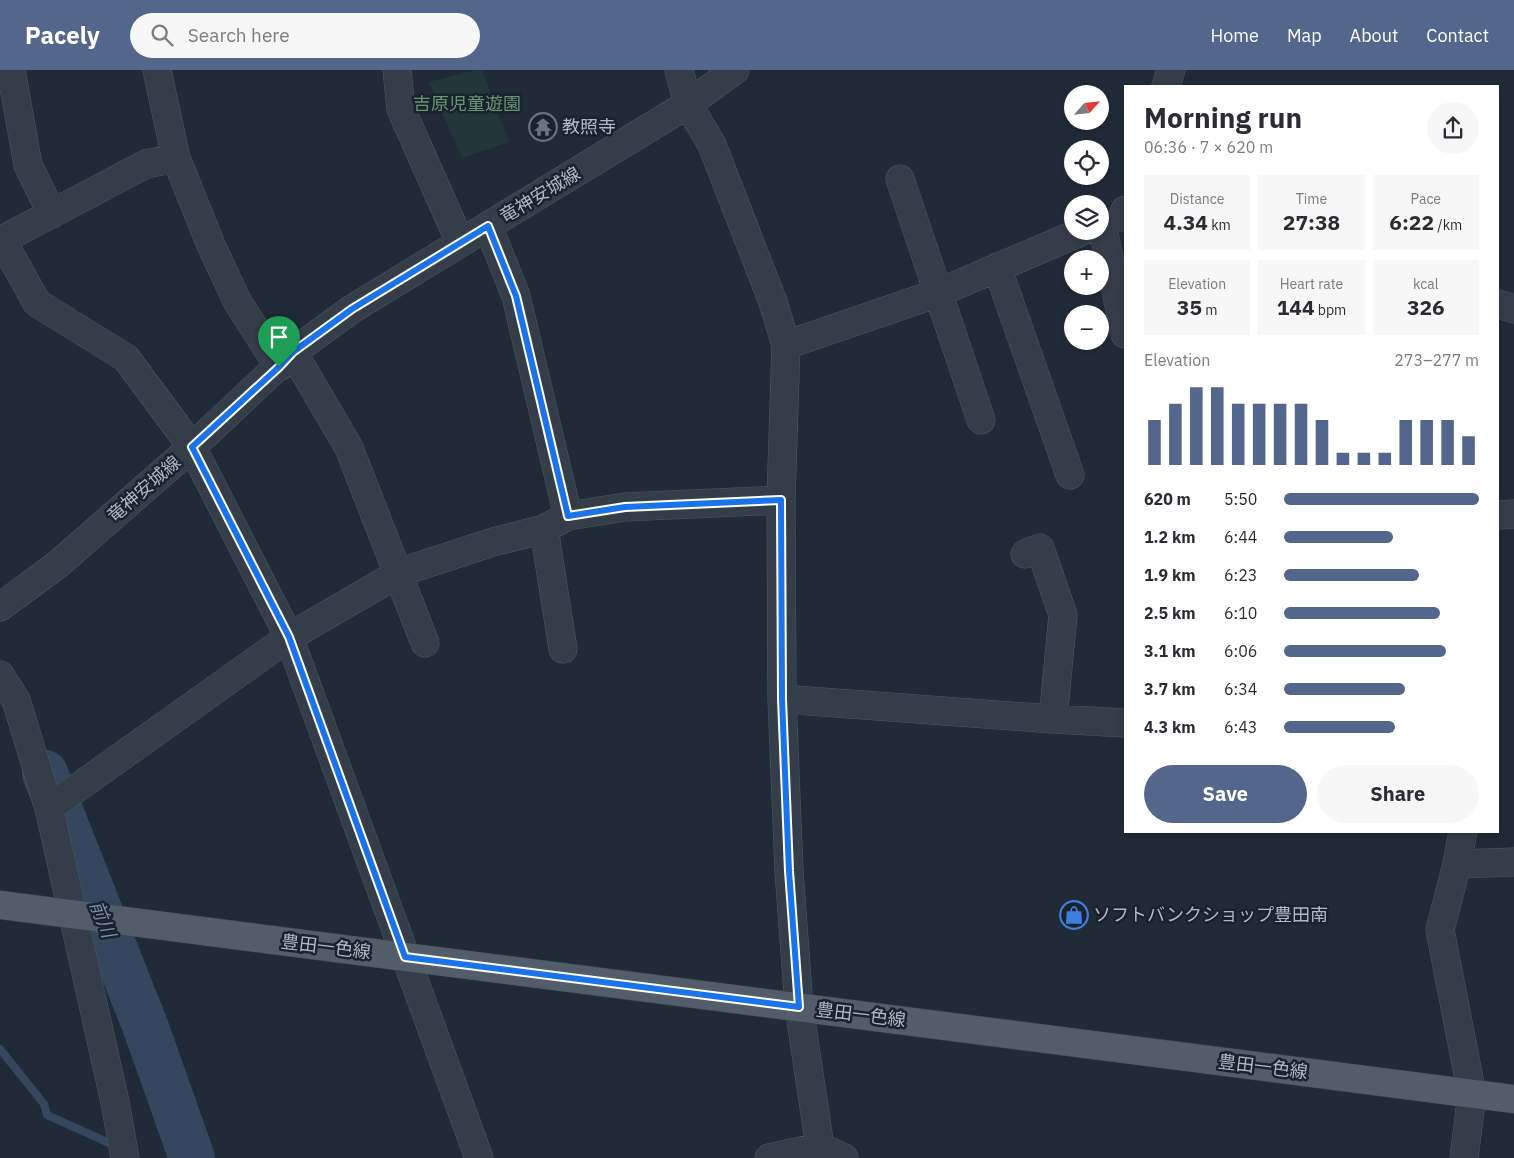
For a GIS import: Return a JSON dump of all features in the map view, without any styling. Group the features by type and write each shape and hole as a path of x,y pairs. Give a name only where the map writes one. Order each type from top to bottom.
{"main road":[{"name":"豊田一色線","path":"0,905 1514,1099"}],"street":[{"path":"11,70 28,165 52,214"},
{"path":"157,70 176,158 237,301 286,360 349,448 425,642"},
{"path":"397,70 401,109 460,242"},
{"path":"679,70 688,104 712,145 773,302 786,345 781,500 782,699 789,871 799,1007 832,1152 769,1158"},
{"name":"竜神安城線","path":"0,607 57,565 192,447 286,360 352,309 688,104 735,70"},
{"path":"1166,85 1171,70"},
{"path":"176,158 146,164 1,241 37,303 126,358 192,447 289,637 479,1158"},
{"path":"900,179 982,420"},
{"path":"786,345 938,293 1110,221 1124,326"},
{"path":"488,226 516,296 568,516"},
{"path":"997,268 1070,476"},
{"path":"1499,304 1514,309"},
{"path":"48,808 289,637 397,574 493,542 544,529 568,516 625,507 781,500"},
{"path":"1499,515 1514,514"},
{"path":"544,529 563,649"},
{"path":"1026,554 1040,548 1063,615 1053,719"},
{"path":"0,675 16,700 48,808 115,1102 125,1158"},
{"path":"782,699 1124,723"},
{"path":"1463,833 1457,864 1440,930 1472,1094 1464,1158"},
{"path":"1457,864 1514,862"}],"green space":[{"name":"吉原児童遊園","path":"482,70 509,142 462,158 429,82"}],"waterway":[{"name":"前川","path":"45,773 146,1028 192,1158"},
{"path":"0,1049 44,1104 47,1115 118,1147"}],"place":[{"name":"教照寺","path":"543,127"},
{"name":"ソフトバンクショップ豊田南","path":"1074,915"}],"route":[{"path":"488,226 516,296 568,516 625,507 781,500 782,699 789,871 799,1007 405,957 289,637 192,447 279,367 293,352 352,309 488,226"}]}
